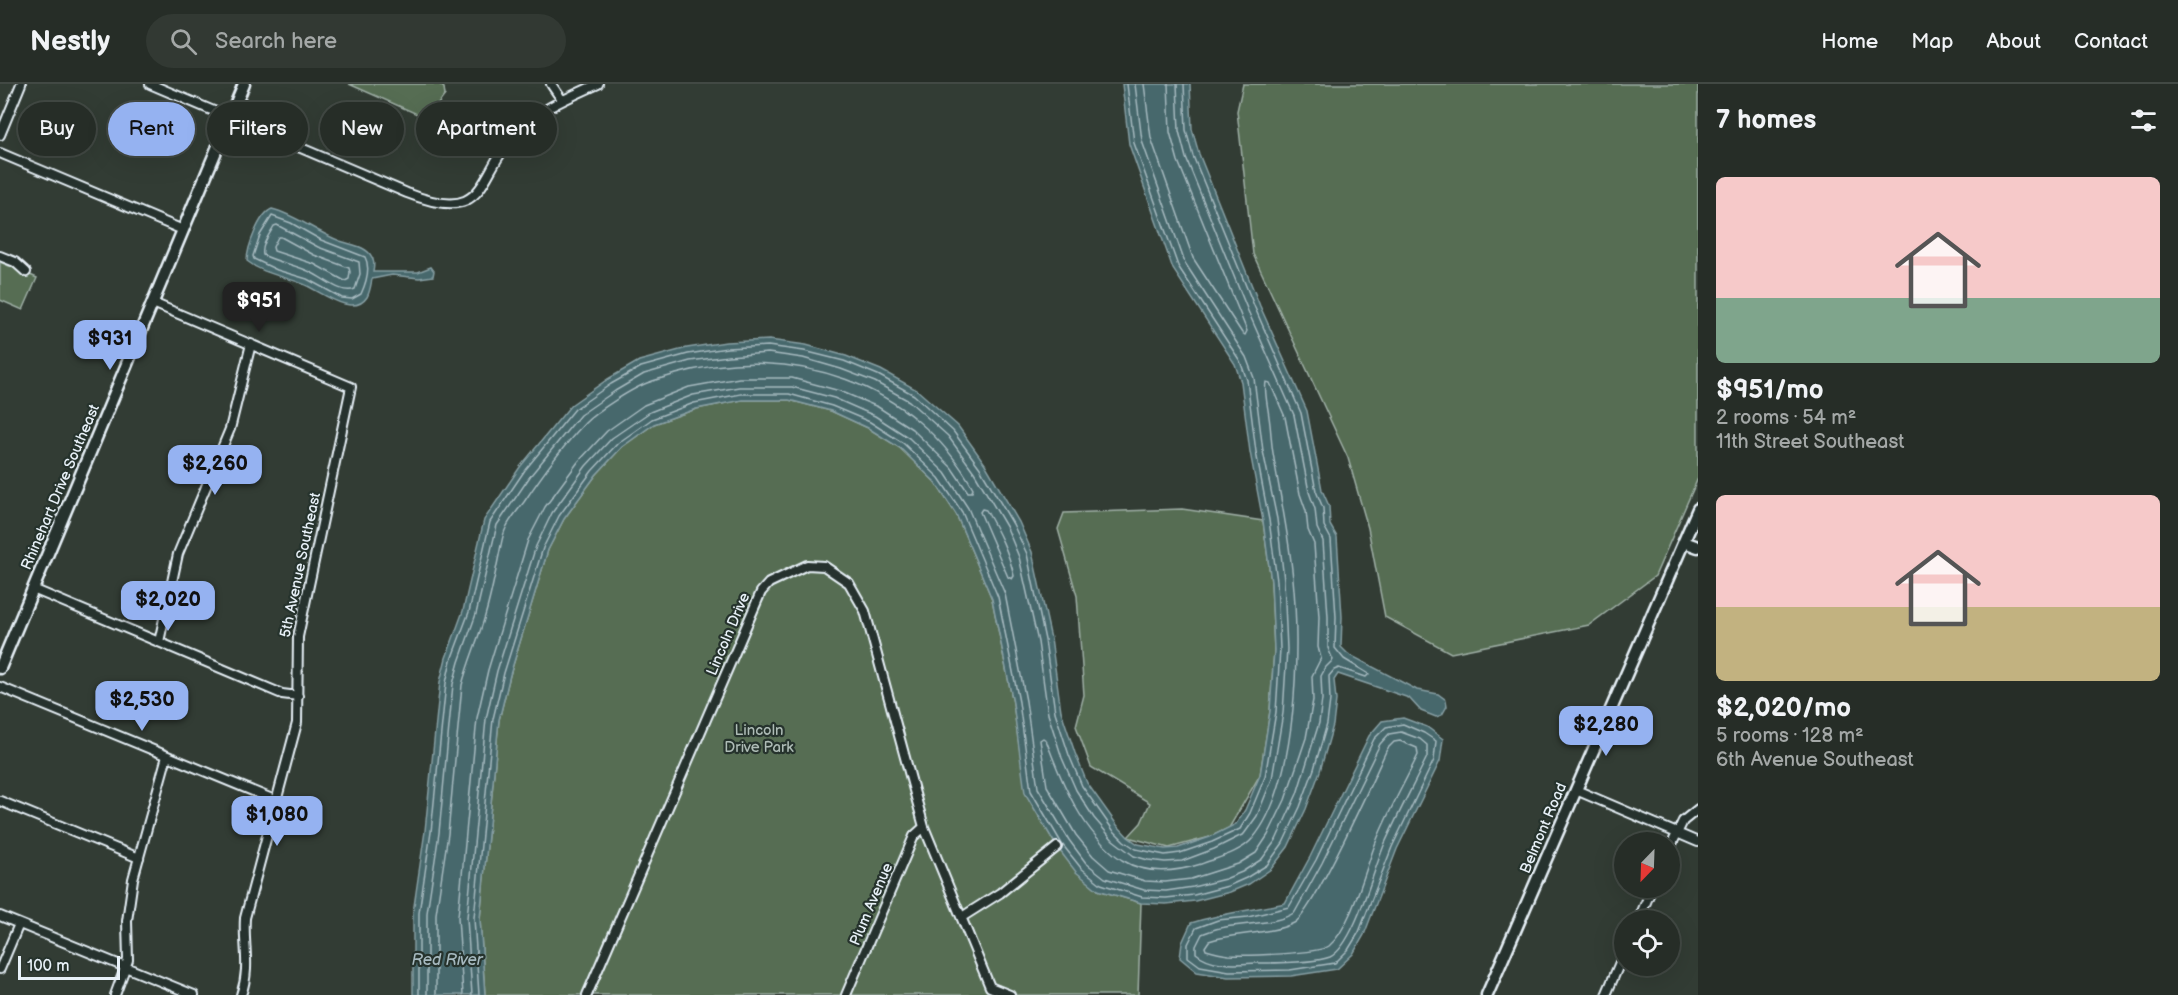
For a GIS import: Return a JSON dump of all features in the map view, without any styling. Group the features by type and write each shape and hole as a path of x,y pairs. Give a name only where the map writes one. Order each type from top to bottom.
{"street":[{"path":"0,135 21,84"},
{"path":"150,84 207,108"},
{"name":"Rhinehart Drive Southeast","path":"236,102 244,84"},
{"path":"550,84 562,100"},
{"path":"308,150 433,203 454,203 476,194 517,133 537,115 562,100 598,84"},
{"path":"0,153 183,230"},
{"name":"Rhinehart Drive Southeast","path":"0,668 214,156"},
{"path":"0,256 20,266 26,272"},
{"path":"153,303 251,344 230,429 178,554 159,642"},
{"name":"5th Avenue Southeast","path":"241,995 248,966 244,931 245,918 297,723 298,638 351,387 251,344"},
{"name":"Belmont Road","path":"1487,995 1698,509"},
{"path":"1684,542 1698,547"},
{"name":"Lincoln Drive","path":"587,995 761,592 769,583 807,565 824,566 849,583 865,611 924,827 990,987 1010,995"},
{"path":"33,589 282,694 298,696"},
{"path":"0,687 277,801"},
{"path":"115,995 128,960 128,911 139,858 167,756"},
{"path":"1576,790 1674,832"},
{"path":"0,801 139,858"},
{"path":"1677,832 1683,821 1698,809"},
{"name":"Plum Avenue","path":"846,995 914,836 924,827"},
{"path":"1680,835 1698,842"},
{"path":"962,917 1000,893 1057,847"},
{"path":"0,916 194,995"},
{"path":"0,969 19,924"},
{"path":"1606,995 1614,976"}],"green space":[{"path":"349,84 439,84 444,88 445,95 440,102 416,102 416,114 404,108 404,102 390,102"},
{"path":"1243,84 1698,84 1698,478 1655,576 1589,625 1451,653 1385,617 1368,528 1348,458 1253,254 1237,111"},
{"path":"0,262 37,278 23,310 0,300"},
{"name":"Lincoln Drive Park","path":"742,400 789,400 831,411 868,428 900,448 935,482 956,514 992,599 1013,703 1026,793 1057,847 1098,890 1141,903 1138,995 485,995 480,919 499,720 510,675 548,550 564,519 596,475 622,447 654,424 696,409"},
{"path":"1182,509 1263,521 1271,582 1274,650 1270,711 1260,775 1229,828 1210,837 1169,848 1128,837 1141,823 1150,803 1091,767 1076,726 1084,695 1077,596 1058,529 1064,513"}],"water":[{"name":"Red River","path":"1122,84 1190,84 1192,129 1199,154 1260,306 1307,411 1322,490 1329,506 1330,525 1337,537 1342,617 1341,647 1348,654 1417,690 1438,694 1446,700 1447,706 1442,715 1436,717 1421,711 1409,698 1338,674 1334,680 1336,700 1333,725 1320,771 1306,809 1288,847 1271,869 1249,884 1230,892 1195,901 1166,904 1141,903 1098,890 1076,872 1057,847 1025,793 1013,703 992,599 956,514 935,482 900,448 868,428 831,411 789,400 742,400 696,409 654,424 622,447 596,475 564,519 548,550 510,675 499,720 480,919 485,995 413,995 413,913 425,831 440,682 463,611 484,520 520,467 571,405 639,361 687,348 726,342 769,340 806,345 846,356 881,370 917,390 958,426 985,464 1019,522 1032,552 1051,639 1061,711 1087,783 1117,825 1138,844 1165,849 1178,848 1210,837 1236,824 1245,810 1260,775 1270,711 1274,650 1271,582 1263,521 1250,452 1241,382 1235,364 1173,269 1129,144"},
{"path":"272,209 289,215 340,241 364,249 373,258 373,272 418,272 431,267 434,271 433,276 419,278 392,275 372,279 368,295 361,303 353,305 336,301 303,284 267,272 247,261 255,232 263,217"},
{"path":"1403,718 1427,727 1443,739 1440,761 1397,849 1364,935 1353,954 1337,969 1291,976 1228,977 1197,972 1180,958 1182,943 1191,923 1285,903 1369,736 1382,721"}]}
